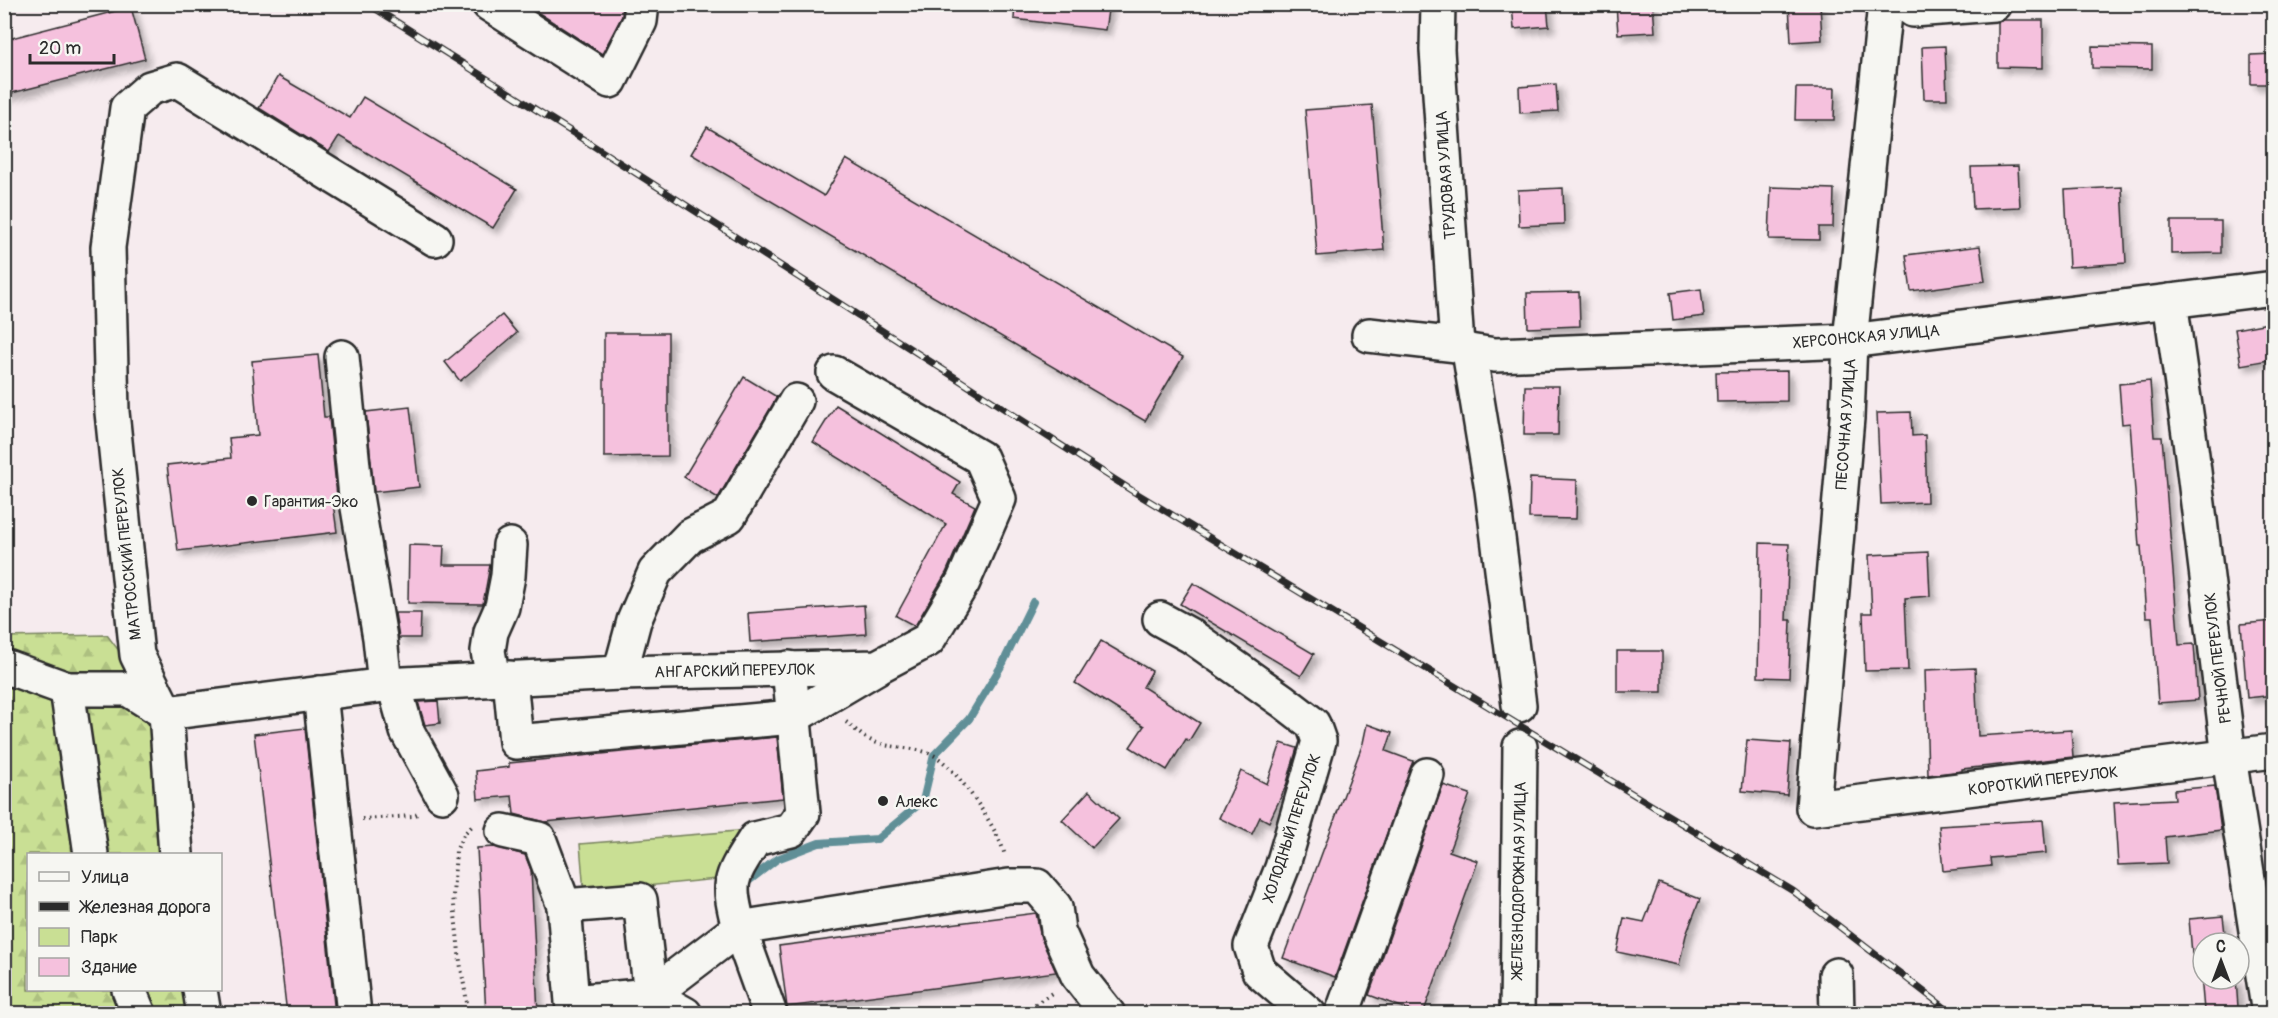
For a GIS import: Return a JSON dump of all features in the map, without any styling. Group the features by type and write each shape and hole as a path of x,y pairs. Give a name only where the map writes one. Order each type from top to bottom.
{"street":[{"path":"489,4 610,81 640,21 642,4"},
{"name":"ТРУДОВАЯ УЛИЦА","path":"1438,4 1437,50 1463,348 1492,490 1519,705"},
{"name":"ПЕСОЧНАЯ УЛИЦА","path":"1813,808 1847,418 1850,340 1885,4"},
{"path":"1905,4 1913,10 1994,4"},
{"name":"МАТРОССКИЙ ПЕРЕУЛОК","path":"176,853 166,713 136,655 112,412 108,247 127,108 150,88 177,80 435,239"},
{"name":"ХЕРСОНСКАЯ УЛИЦА","path":"1370,334 1495,355 1850,340 2274,288"},
{"name":"РЕЧНОЙ ПЕРЕУЛОК","path":"2170,302 2192,455 2229,758 2269,1014"},
{"path":"342,357 356,496 389,685 407,731 442,795"},
{"name":"АНГАРСКИЙ ПЕРЕУЛОК","path":"166,713 389,685 620,673 877,667 928,640 963,582 999,499 981,458 834,373"},
{"path":"620,673 634,621 655,572 690,536 729,516 796,401"},
{"path":"510,545 508,576 502,607 491,632 488,651 501,678 516,742 793,717 877,667"},
{"name":"ХОЛОДНЫЙ ПЕРЕУЛОК","path":"1160,619 1191,636 1313,724 1319,741 1316,752 1282,868 1251,946 1259,971 1309,1014"},
{"path":"4,666 67,689 128,689 166,713"},
{"path":"770,1014 739,928 730,895 733,874 755,839 791,830 803,813 789,668"},
{"path":"67,689 91,853"},
{"path":"320,693 354,1014"},
{"name":"ЖЕЛЕЗНОДОРОЖНАЯ УЛИЦА","path":"1517,1014 1520,747"},
{"name":"КОРОТКИЙ ПЕРЕУЛОК","path":"1813,808 2274,751"},
{"path":"1342,1014 1427,775"},
{"path":"503,831 539,839 564,906 572,1002 651,995 739,928 1009,886 1037,886 1055,907 1058,931 1078,976 1108,1014"},
{"path":"564,906 640,900 651,995"},
{"path":"1836,975 1838,1014"},
{"path":"129,991 139,1014"},
{"path":"200,991 204,1014"},
{"path":"651,995 685,1014"}],"path":[{"path":"828,695 834,712 868,740 934,755 952,768 995,830 1004,849 1009,886"},
{"path":"333,820 413,816 431,810 442,795"},
{"path":"469,1014 460,962 453,896 456,850 463,835 475,823 503,831"},
{"path":"1020,1014 1078,976"}],"green space":[{"path":"107,635 166,713 176,853 27,853 27,991 200,991 204,1013 5,1013 4,637"},
{"path":"750,830 717,879 584,892 580,844"}],"building":[{"path":"525,4 623,4 622,16 602,54"},
{"path":"1015,4 1109,4 1105,30 1014,19"},
{"path":"1512,4 1547,4 1549,26 1514,29"},
{"path":"1616,4 1653,4 1655,32 1618,34"},
{"path":"1789,4 1820,4 1822,40 1791,42"},
{"path":"131,7 145,59 4,95 4,40"},
{"path":"2043,20 2043,68 1998,67 1998,22"},
{"path":"1945,46 1947,99 1924,99 1922,47"},
{"path":"2092,46 2152,47 2152,69 2092,68"},
{"path":"2274,54 2274,84 2251,84 2251,55"},
{"path":"278,76 350,118 363,97 517,189 493,228 339,136 329,152 259,108"},
{"path":"1556,84 1558,111 1520,113 1519,87"},
{"path":"1796,88 1835,88 1834,120 1795,120"},
{"path":"1372,105 1384,250 1317,256 1305,110"},
{"path":"707,127 824,196 846,159 1183,357 1145,421 691,154"},
{"path":"2018,166 2020,207 1973,209 1971,167"},
{"path":"1771,187 1834,189 1833,227 1819,227 1819,240 1769,239"},
{"path":"2122,187 2126,263 2069,267 2065,190"},
{"path":"1563,188 1564,224 1519,226 1518,190"},
{"path":"2171,221 2221,221 2221,253 2171,254"},
{"path":"1980,246 1985,281 1911,291 1906,255"},
{"path":"1701,289 1704,316 1673,320 1670,293"},
{"path":"1579,292 1580,326 1528,328 1527,293"},
{"path":"502,315 517,333 460,381 445,362"},
{"path":"2274,322 2274,359 2241,365 2235,329"},
{"path":"604,333 668,333 668,456 604,457"},
{"name":"Гарантия-Эко","path":"318,355 324,417 329,417 337,496 332,496 337,532 178,551 167,465 231,458 229,438 258,435 252,361"},
{"path":"1787,371 1787,401 1717,402 1716,372"},
{"path":"744,377 777,397 718,498 684,477"},
{"path":"2150,381 2154,437 2162,437 2179,645 2194,644 2198,700 2158,703 2152,617 2146,617 2130,423 2122,424 2119,384"},
{"path":"1525,386 1559,386 1558,435 1524,435"},
{"path":"836,405 960,482 953,494 975,506 946,573 915,626 896,616 946,524 813,442"},
{"path":"410,407 419,487 374,492 366,412"},
{"path":"1911,412 1912,436 1925,435 1927,502 1881,504 1877,413"},
{"path":"1530,478 1577,480 1576,519 1529,518"},
{"path":"1760,543 1789,544 1786,620 1791,620 1789,678 1758,677"},
{"path":"409,545 444,546 443,565 490,565 483,604 408,603"},
{"path":"1928,552 1930,596 1905,598 1908,670 1865,671 1863,613 1872,613 1869,555"},
{"path":"1193,583 1314,654 1301,676 1180,604"},
{"path":"864,605 866,634 750,642 748,613"},
{"path":"395,613 421,613 420,638 399,638"},
{"path":"2274,621 2274,695 2247,698 2241,624"},
{"path":"1101,641 1152,671 1143,687 1200,723 1189,741 1186,739 1167,770 1130,747 1144,726 1075,683"},
{"path":"1617,651 1662,651 1662,692 1617,692"},
{"path":"1975,668 1978,736 2071,730 2073,757 1928,775 1925,670"},
{"path":"438,701 440,723 425,725 418,702"},
{"path":"1367,724 1392,733 1386,751 1413,761 1335,977 1283,958 1363,743"},
{"path":"305,728 335,1014 287,1014 254,734"},
{"path":"777,737 783,798 545,822 514,814 512,796 478,799 476,771 509,767 509,763"},
{"path":"1747,740 1791,743 1787,795 1742,791"},
{"path":"1281,743 1297,748 1286,786 1269,822 1260,817 1252,834 1219,818 1241,771 1267,784"},
{"path":"1443,785 1470,794 1449,851 1478,861 1423,1014 1420,1014 1369,995"},
{"path":"2215,786 2221,830 2165,837 2167,863 2118,865 2114,802 2175,799 2174,790"},
{"path":"1089,791 1119,819 1092,848 1062,820"},
{"path":"2043,820 2046,853 1990,858 1991,866 1943,871 1939,826"},
{"path":"495,847 525,855 531,870 538,1014 486,1014 477,848"},
{"path":"1659,883 1700,899 1686,935 1679,965 1617,952 1624,918 1644,922"},
{"path":"1036,913 1041,938 1056,972 787,1007 779,946"},
{"path":"2223,916 2225,931 2191,931 2191,942 2189,919"},
{"path":"2202,991 2237,991 2238,1007 2204,1010"}],"waterway":[{"path":"742,886 777,859 819,843 877,839 923,801 934,755 969,719 1003,663 1033,602"}],"railway":[{"path":"368,4 1131,490 1793,891 1953,1014"}],"place":[{"name":"Гарантия-Эко","path":"252,501"},
{"name":"Алекс","path":"883,801"}]}
